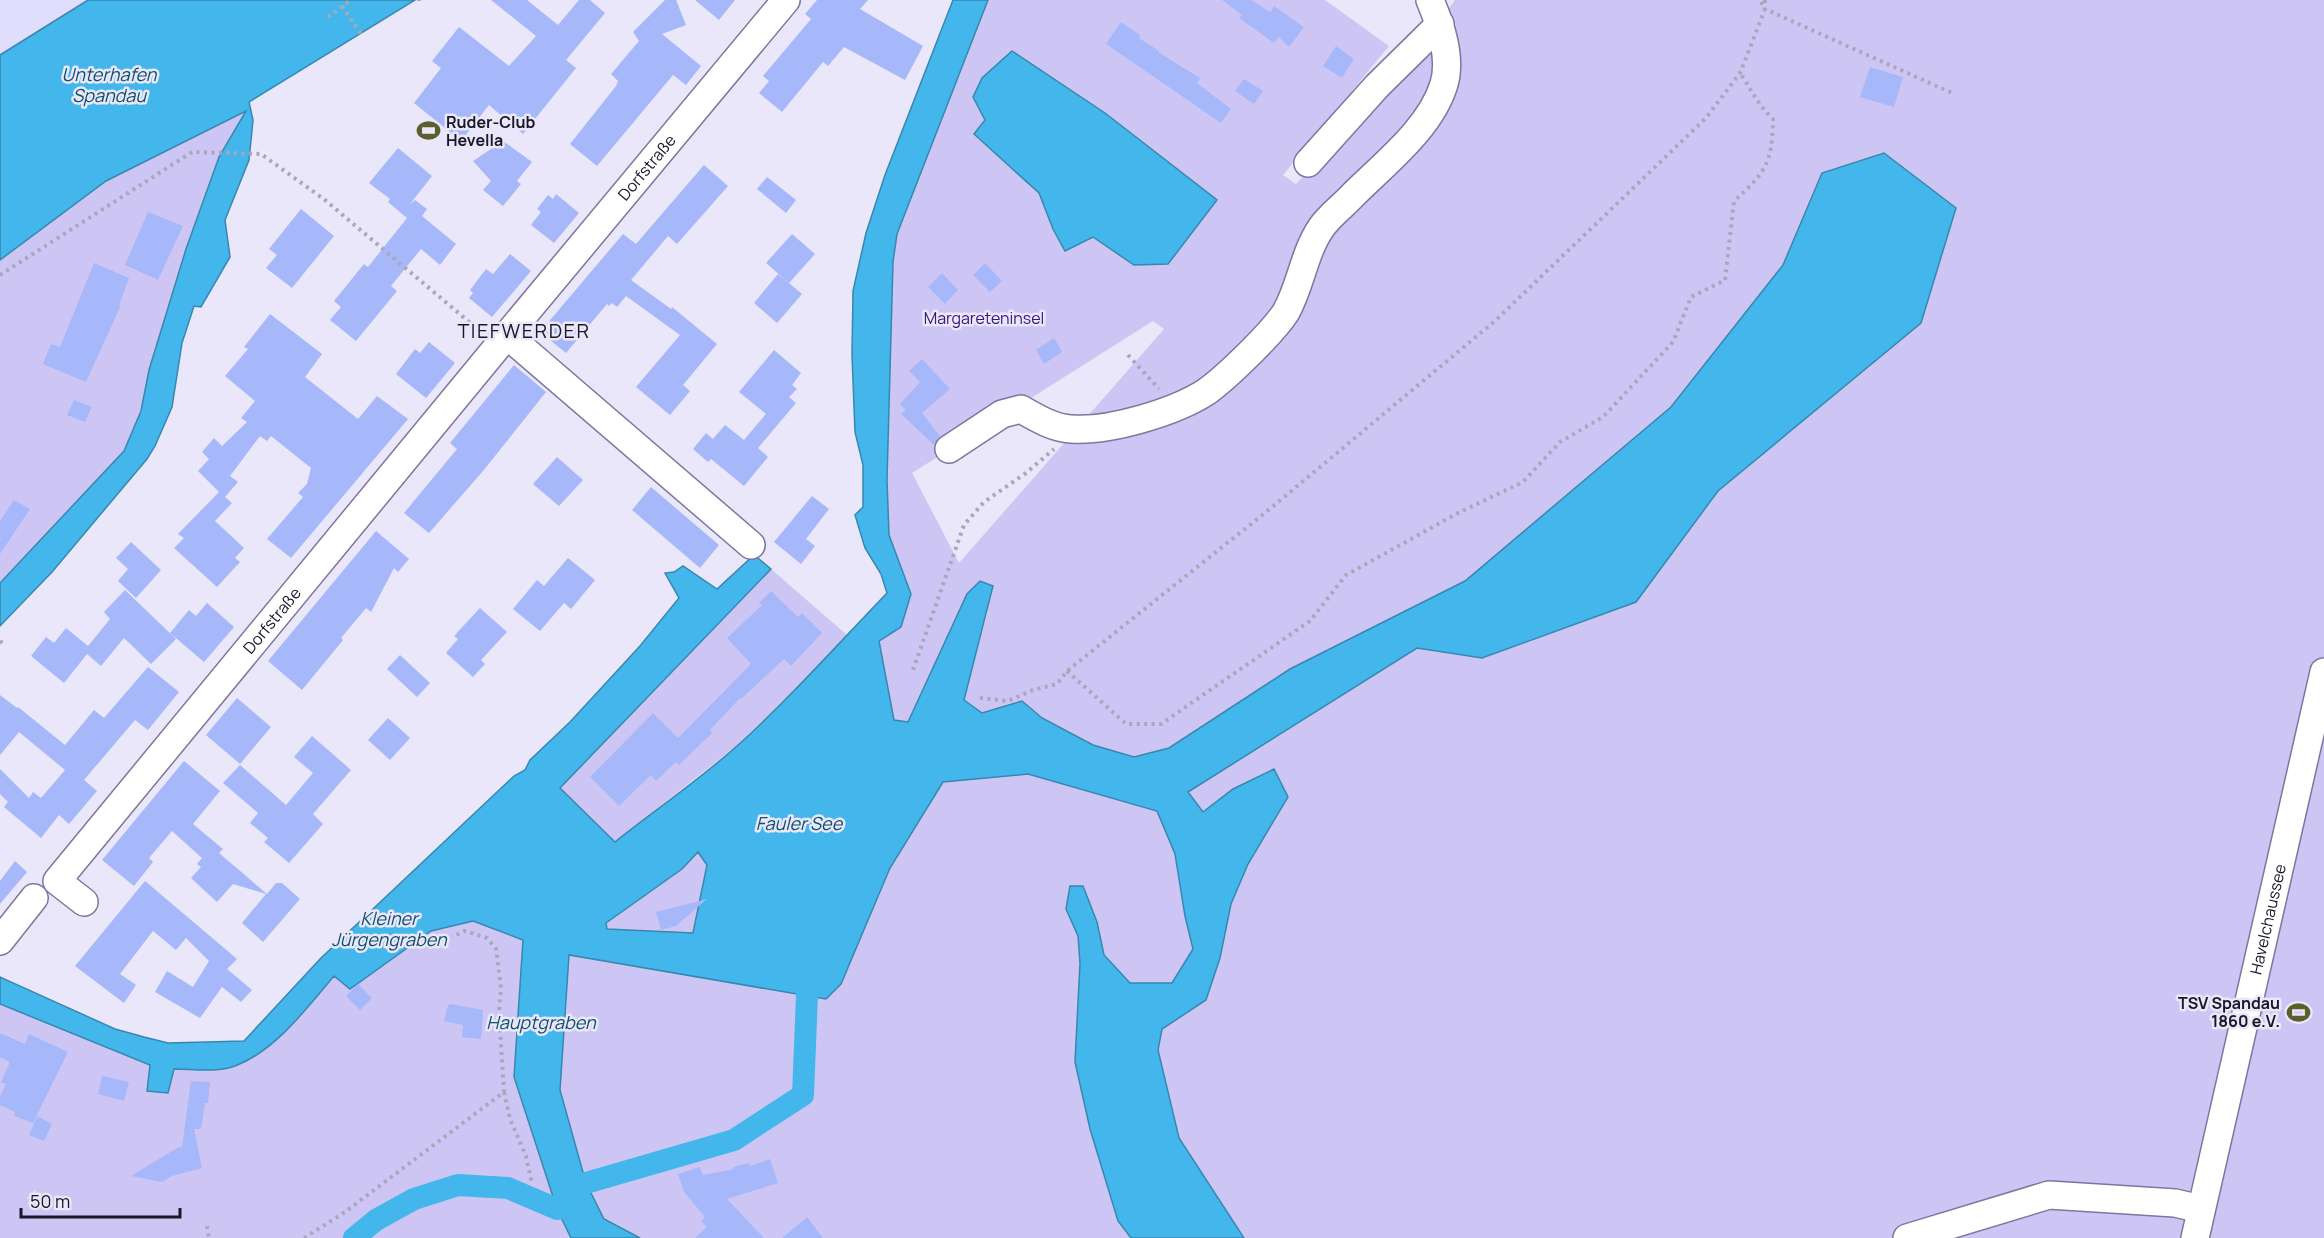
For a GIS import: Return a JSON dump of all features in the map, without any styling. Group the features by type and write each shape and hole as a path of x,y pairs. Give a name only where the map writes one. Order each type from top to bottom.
{"street":[{"name":"Dorfstraße","path":"84,902 57,881 502,340 786,0"},
{"path":"1308,163 1377,86 1435,12"},
{"path":"949,449 1002,414 1021,410 1044,422 1070,429 1119,425 1175,408 1205,392 1231,372 1266,337 1286,312 1311,248 1322,227 1404,147 1433,108 1444,83 1446,63 1435,12"},
{"path":"502,340 751,545"},
{"name":"Havelchaussee","path":"2195,1238 2324,672"},
{"path":"0,941 34,898"},
{"path":"1906,1238 2049,1195 2175,1203 2201,1209"}],"path":[{"path":"328,16 351,0"},
{"path":"1760,0 1765,9 1952,93"},
{"path":"981,698 1008,702 1033,690 1057,684 1067,671 1271,508 1495,321 1706,118 1740,73 1765,9 1765,0"},
{"path":"342,6 363,37"},
{"path":"1067,671 1126,724 1161,724 1310,621 1346,575 1458,513 1523,482 1560,442 1603,417 1673,342 1691,297 1725,280 1734,201 1760,177 1768,160 1772,139 1773,119 1759,106 1753,91 1740,73"},
{"path":"0,275 192,152 261,154 325,200 502,340"},
{"path":"1128,356 1175,408"},
{"path":"913,670 964,525 984,502 1026,473 1078,429"},
{"path":"0,641 5,645"},
{"path":"452,938 465,931 487,938 496,949 501,988 499,1012 504,1092 510,1119 526,1156 532,1184"},
{"path":"304,1238 345,1212 504,1092"},
{"path":"207,1226 209,1238"}],"shaded area":[{"path":"0,0 88,0 0,55"}],"green space":[{"name":"Margareteninsel","path":"988,0 1325,0 1389,46 1283,175 1296,184 1422,45 1455,0 2324,0 2324,1238 1244,1238 1179,1138 1158,1050 1162,1029 1206,1000 1220,958 1231,904 1248,864 1272,825 1233,789 1203,812 1187,792 1417,647 1482,658 1636,601 1718,491 1921,323 1822,173 1783,265 1671,407 1465,581 1290,669 1169,748 1134,757 1093,745 1042,718 1022,701 982,713 963,700 988,611 967,594 908,722 894,720 879,641 901,627 911,594 889,535 887,480 893,262 897,234","holes":["1012,52 1029,64 1134,265 1093,237 1053,229 1039,193 974,134 986,120","1153,321 1164,329 959,563 912,473"]},
{"path":"247,109 219,157 149,370 141,411 124,451 0,583 0,260 106,181"},
{"path":"771,569 847,635 794,691 735,747 614,842 560,788"},
{"path":"1028,774 1157,811 1175,854 1193,949 1172,983 1130,983 1104,955 1097,922 1066,909 1078,936 1080,963 1075,1062 1090,1129 1118,1221 1131,1238 640,1238 604,1219 586,1183 559,1090 569,955 826,999 890,868 943,782"},
{"path":"698,852 707,865 693,933 607,929 606,923 682,869"},
{"path":"473,921 523,940 514,1077 557,1209 571,1238 0,1238 0,1004 150,1065 168,1093 174,1068 204,1070 228,1068 264,1050 302,1015 335,976 350,989 431,931"}],"water":[{"name":"Unterhafen Spandau","path":"88,0 415,0 249,102 253,120 249,160 225,220 230,257 201,307 194,306 182,343 172,407 155,446 147,459 52,572 0,626 0,583 124,451 141,411 149,370 186,249 219,157 246,111 106,181 0,260 0,55"},
{"name":"Fauler See","path":"953,0 988,0 897,234 893,262 887,480 889,535 911,594 901,627 879,641 894,720 908,722 967,594 980,581 993,586 964,700 982,713 1022,701 1042,718 1093,745 1134,757 1169,748 1290,669 1465,581 1671,407 1783,265 1822,173 1884,153 1956,208 1921,323 1718,491 1636,602 1482,658 1417,648 1188,792 1203,812 1233,789 1274,769 1288,797 1248,864 1231,904 1220,958 1206,1000 1162,1029 1158,1050 1179,1138 1244,1238 1131,1238 1118,1221 1090,1129 1075,1062 1080,963 1078,936 1066,909 1070,886 1083,886 1097,922 1104,955 1130,983 1172,983 1193,949 1175,854 1157,811 1028,774 943,782 890,868 841,984 826,999 569,955 560,1090 586,1183 604,1219 640,1238 571,1238 557,1209 514,1077 523,940 473,921 431,931 350,989 334,976 289,1027 264,1050 228,1068 174,1069 168,1093 147,1091 150,1065 0,1004 0,977 115,1029 144,1037 168,1043 244,1041 321,958 514,776 525,770 530,760 570,722 640,646 679,598 665,573 674,572 683,566 717,589 754,555 771,569 560,788 615,842 708,771 757,728 887,593 881,574 865,548 855,515 863,507 863,465 855,432 852,355 853,291 866,233 885,175","holes":["698,852 707,865 693,933 607,929 606,923 682,869"]},
{"path":"1012,51 1105,113 1217,200 1168,264 1134,265 1093,237 1065,251 1053,229 1039,193 974,134 985,120 973,97 982,78"}],"building":[{"path":"491,0 527,0 558,25 579,0 590,0 605,13 566,60 576,68 523,134 489,105 461,141 414,103 441,68 432,61 459,27 509,66 536,36"},
{"path":"665,0 676,0 686,25 662,34 701,66 686,85 673,75 597,166 570,144 616,86 618,81 611,74 639,41 633,32"},
{"path":"695,0 735,0 719,20"},
{"path":"817,0 868,0 860,9 923,46 905,80 844,47 828,66 823,62 782,112 759,93 769,81 763,76 811,19 805,14"},
{"path":"1222,0 1251,0 1270,12 1274,6 1304,27 1289,47 1279,37 1274,43 1239,18 1242,15"},
{"path":"1121,22 1140,35 1139,38 1158,52 1200,78 1197,83 1231,109 1221,123 1106,44"},
{"path":"1336,46 1354,59 1342,78 1323,66"},
{"path":"1870,67 1903,77 1894,107 1860,97"},
{"path":"1244,79 1263,91 1254,104 1235,91"},
{"path":"503,141 532,162 517,181 521,184 503,206 483,190 491,181 473,161"},
{"path":"398,148 432,176 410,204 415,200 427,209 422,216 456,244 440,265 421,249 391,286 397,291 356,341 330,320 341,307 334,301 364,264 368,267 407,218 388,202 390,199 369,183"},
{"path":"704,165 728,186 677,244 668,236 631,280 671,309 672,307 717,344 683,385 690,391 670,415 636,387 680,335 626,296 617,307 612,303 609,306 607,304 566,353 540,332 623,234 636,244"},
{"path":"767,177 796,200 786,213 757,189"},
{"path":"556,194 579,213 554,243 531,225 541,212 537,209 548,195 553,199"},
{"path":"301,209 334,236 292,288 266,268 277,255 269,249"},
{"path":"148,212 183,226 158,280 125,265"},
{"path":"792,234 815,254 789,283 766,263"},
{"path":"510,254 531,271 492,317 469,298 473,293 470,290 486,269 493,274"},
{"path":"94,263 129,278 119,305 121,305 86,382 43,364 51,344 60,347"},
{"path":"985,263 1002,281 990,292 973,275"},
{"path":"942,273 958,290 945,304 928,287"},
{"path":"778,274 802,294 777,323 754,303"},
{"path":"270,314 322,354 305,377 358,419 377,396 408,419 291,558 267,539 303,497 298,493 307,484 311,468 271,436 267,441 260,436 230,476 238,482 225,497 232,503 215,521 244,548 235,558 240,562 217,587 174,548 184,538 178,534 219,492 198,471 209,459 202,452 214,438 222,446 247,422 241,418 255,401 225,376 248,349 244,347"},
{"path":"1054,338 1062,352 1044,364 1036,350"},
{"path":"429,342 455,363 426,398 396,374 415,349 420,353"},
{"path":"774,350 801,373 792,385 797,389 789,397 796,403 758,448 768,457 744,486 711,459 708,462 693,449 706,433 713,439 725,425 744,440 766,414 739,392"},
{"path":"922,359 950,389 922,413 940,436 934,445 901,414 906,410 900,404 920,382 909,371"},
{"path":"514,365 546,392 483,471 429,533 404,513 457,449 450,443"},
{"path":"74,400 92,407 85,422 67,415"},
{"path":"557,457 583,480 559,506 533,484"},
{"path":"651,487 719,545 700,568 632,510"},
{"path":"812,496 829,509 806,539 815,546 801,564 774,542"},
{"path":"14,500 30,509 0,554 0,521"},
{"path":"376,531 409,559 398,572 394,568 371,612 366,608 302,690 268,661"},
{"path":"131,542 161,570 136,598 118,581 128,569 116,558"},
{"path":"568,558 595,580 571,609 564,603 540,631 513,609 537,580 544,586"},
{"path":"125,590 176,639 151,664 124,638 101,666 87,654 64,683 31,656 46,637 54,643 66,628 88,646 110,619 104,612"},
{"path":"771,591 798,617 802,613 822,633 791,666 784,659 740,698 710,730 712,733 679,765 676,762 656,781 651,775 619,806 590,777 653,713 678,738 751,664 727,638 762,605 759,603"},
{"path":"207,603 234,627 204,662 170,633 189,610 196,616"},
{"path":"480,608 507,632 481,660 485,664 473,677 446,653 458,639 454,636"},
{"path":"400,655 430,683 417,697 387,669"},
{"path":"148,667 179,692 148,730 135,720 84,780 97,791 69,824 59,815 41,838 4,807 8,802 0,794 0,769 29,798 33,792 41,798 65,770 19,732 0,755 0,695 65,745 94,710 104,718"},
{"path":"237,698 271,727 240,764 206,735"},
{"path":"388,718 410,738 390,760 368,740"},
{"path":"312,736 351,770 313,814 323,824 289,863 264,842 268,838 250,823 258,813 223,783 240,765 286,805 313,773 294,757"},
{"path":"184,761 220,791 193,824 223,849 219,853 267,894 276,883 282,883 300,899 263,942 242,923 266,894 233,884 217,902 191,878 201,867 197,864 202,858 172,831 149,858 153,862 134,886 102,860"},
{"path":"15,861 27,872 0,904 0,881"},
{"path":"145,881 237,959 227,969 252,990 241,1002 222,987 200,1018 155,992 167,971 193,987 209,961 186,938 176,950 153,931 120,974 136,985 124,1003 75,966"},
{"path":"707,899 676,926 661,930 656,912"},
{"path":"358,984 372,998 360,1010 346,996"},
{"path":"448,1005 483,1010 481,1039 462,1037 463,1025 444,1021"},
{"path":"0,1033 25,1044 29,1034 68,1052 33,1123 14,1116 15,1112 0,1105 0,1097 6,1084 1,1082 10,1062 0,1057"},
{"path":"102,1076 129,1082 124,1101 98,1094"},
{"path":"191,1081 210,1082 208,1103 205,1103 201,1129 194,1129 202,1168 172,1176 162,1182 131,1176 182,1147"},
{"path":"37,1116 52,1124 44,1141 29,1135"},
{"path":"770,1159 778,1183 727,1199 764,1238 695,1238 707,1227 701,1221 705,1217 684,1192 678,1174 700,1167 703,1175 734,1169 733,1167 749,1163 750,1166"},
{"path":"807,1217 823,1238 782,1238"}],"waterway":[{"path":"586,1183 734,1140 803,1095 807,995"},
{"path":"354,1238 376,1220 414,1199 458,1185 508,1188 557,1209"}],"place":[{"name":"Ruder-Club Hevella","path":"428,131"},
{"name":"TSV Spandau 1860 e.V.","path":"2298,1012"}],"district":[{"name":"TIEFWERDER","path":"524,331"}],"water label":[{"name":"Kleiner Jürgengraben","path":"389,929"},
{"name":"Hauptgraben","path":"541,1023"}]}
